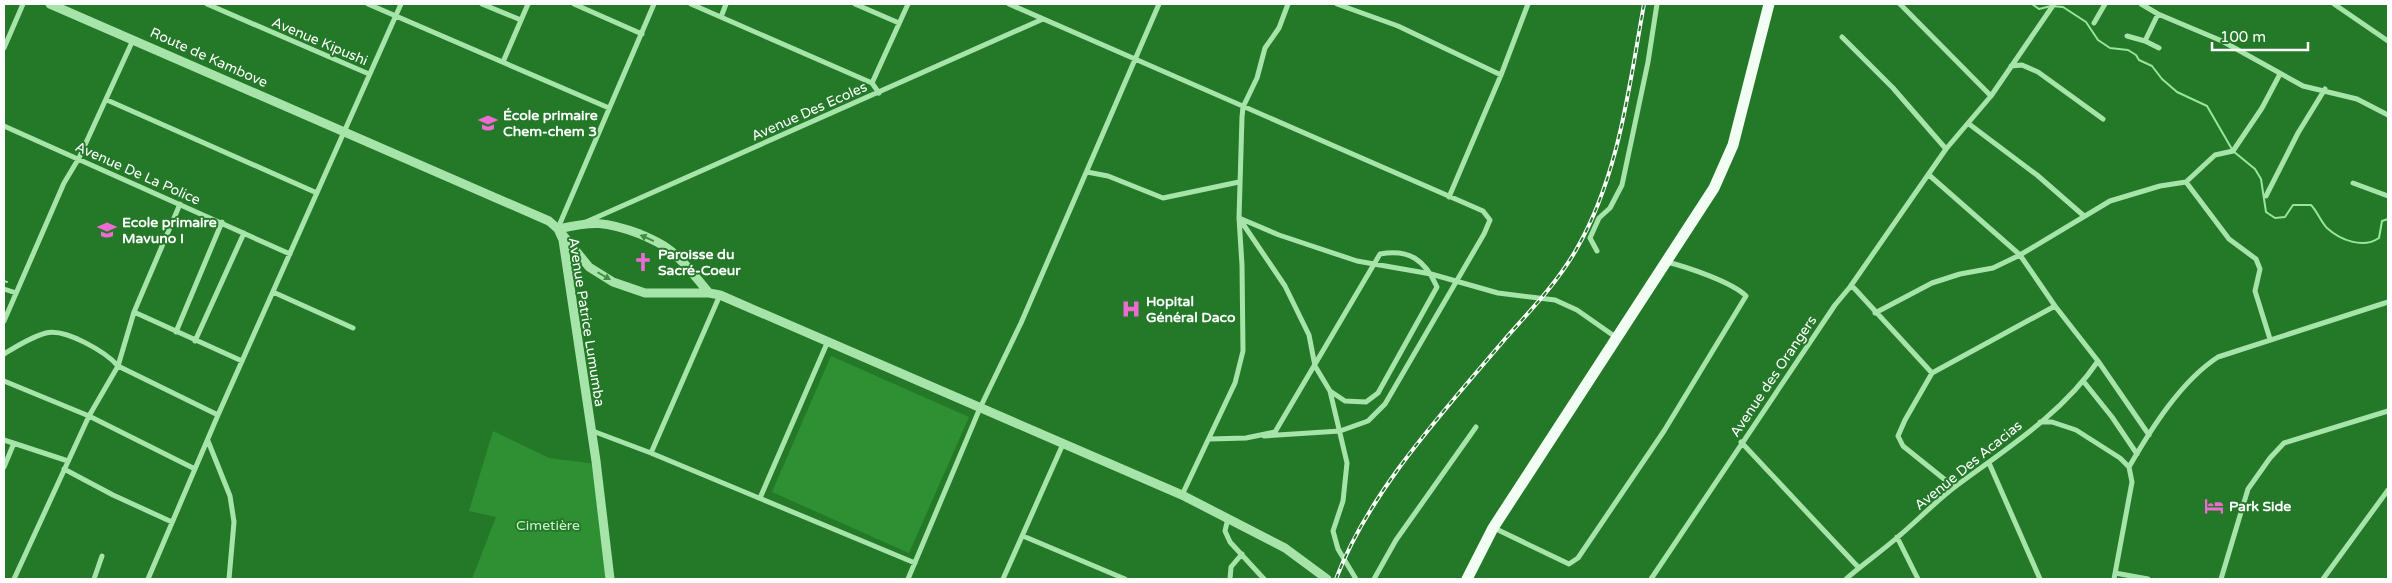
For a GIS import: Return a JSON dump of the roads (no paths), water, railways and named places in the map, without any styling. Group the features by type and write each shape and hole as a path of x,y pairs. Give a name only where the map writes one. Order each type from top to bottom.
{"highway":[{"path":"1467,579 1493,528 1714,188 1733,145 1769,4"}],"street":[{"path":"4,48 23,4"},
{"name":"Route de Kambove","path":"50,4 134,39 356,138"},
{"name":"Avenue Kipushi","path":"207,4 370,74"},
{"path":"368,4 609,108"},
{"path":"148,579 218,415 401,4"},
{"path":"482,4 521,20"},
{"path":"503,62 528,4"},
{"path":"574,4 642,34"},
{"path":"558,229 654,4"},
{"path":"691,4 872,83 879,93"},
{"path":"721,17 726,4"},
{"path":"855,4 899,23"},
{"path":"872,83 908,4"},
{"path":"1009,4 1483,211 1490,220 1385,404 1368,421 1340,431 1210,439"},
{"path":"908,579 980,408 1021,323 1159,4"},
{"path":"1182,495 1235,383 1243,351 1242,265 1238,218 1243,107 1256,78 1266,48 1279,28 1288,4"},
{"path":"1337,4 1398,26 1501,75"},
{"path":"1449,197 1501,75 1528,4"},
{"path":"1597,251 1590,238 1599,218 1610,208 1622,185 1648,62 1657,4"},
{"path":"1900,4 1991,96"},
{"name":"Avenue des Orangers","path":"1651,579 1741,442 1835,306 1929,176 1946,149 1991,96 2054,4"},
{"path":"2094,23 2105,4"},
{"path":"2141,4 2158,14 2222,41 2303,86 2325,89 2357,99 2388,115"},
{"path":"2334,4 2388,41"},
{"path":"2145,41 2158,14"},
{"name":"Avenue Des Ecoles","path":"583,223 1043,19"},
{"path":"2127,36 2145,41 2159,48"},
{"path":"1842,37 1893,88 1946,149"},
{"path":"4,321 64,183 80,158 134,39"},
{"path":"2011,66 2022,65 2038,72 2102,119"},
{"path":"1875,313 1932,283 1960,274 1993,268 2020,255 2110,201 2134,193 2186,182 2215,155 2233,151 2262,108 2280,74"},
{"path":"2266,196 2298,133 2325,89"},
{"path":"107,100 317,193"},
{"path":"1969,124 2037,175 2084,216"},
{"name":"Avenue De La Police","path":"4,126 80,158 290,254"},
{"name":"Avenue Patrice Lumumba","path":"356,138 549,221 558,229 563,240 610,579"},
{"path":"1087,172 1108,176 1163,198 1239,182"},
{"path":"1929,176 2020,255 2055,306 2098,361 2149,435"},
{"path":"2186,182 2229,239 2259,263 2255,291 2270,339"},
{"path":"2353,183 2388,196"},
{"path":"14,579 89,416 118,366 134,312 180,204"},
{"path":"1238,218 1279,235 1357,261 1431,274 1498,293 1555,300 1577,310 1617,338"},
{"path":"1238,218 1285,286 1309,335 1315,366 1330,391 1347,463 1343,501 1333,531 1338,549 1356,579"},
{"path":"176,332 222,222"},
{"path":"558,229 583,223 608,223 666,247 709,293"},
{"path":"558,229 589,267 614,282 645,293 709,293 720,295 1182,495 1285,548 1327,579"},
{"path":"196,341 244,232"},
{"path":"1264,436 1274,432 1282,424 1380,254 1397,251 1416,258 1431,274 1437,287 1378,393 1366,402 1345,401 1330,391"},
{"path":"1493,528 1569,564 1578,558 1664,431 1746,296 1742,292 1708,276 1667,262"},
{"path":"1850,287 1854,288 1932,374"},
{"path":"4,289 16,293"},
{"path":"273,292 353,328"},
{"path":"651,453 720,295"},
{"path":"2129,467 2149,435 2200,369 2218,357 2388,302"},
{"path":"1954,486 1903,446 1898,436 1905,420 1932,374 2055,306"},
{"path":"134,312 242,361"},
{"path":"4,354 47,333 70,336 109,356 118,366 218,415"},
{"path":"760,498 828,341"},
{"name":"Avenue Des Acacias","path":"1846,579 1897,538 1954,486 1989,462 2040,422 2084,382 2098,361"},
{"path":"4,381 89,416 195,469"},
{"path":"2084,382 2112,417 2137,454"},
{"path":"2221,579 2248,489 2270,458 2284,443 2388,411"},
{"path":"2040,422 2062,425 2076,430 2120,458 2129,467 2132,482 2114,576 2148,579"},
{"path":"1374,579 1396,540 1476,428"},
{"path":"590,430 651,453 915,562"},
{"path":"4,440 68,461"},
{"path":"208,440 230,496 234,522 229,577 224,579"},
{"path":"1741,442 1859,568"},
{"path":"4,466 14,443"},
{"path":"1004,579 1063,444"},
{"path":"1989,462 2040,579"},
{"path":"64,469 113,495 172,522"},
{"path":"2323,579 2388,490"},
{"path":"1228,518 1225,531 1230,542 1264,579"},
{"path":"1023,536 1125,579"},
{"path":"1897,538 1918,579"},
{"path":"1230,579 1231,567 1242,554"},
{"path":"94,579 102,556"}],"waterway":[{"path":"2032,4 2039,9 2051,6 2063,7 2086,22 2098,40 2110,48 2128,50 2136,55 2139,60 2152,66 2162,79 2177,92 2207,106 2233,151 2255,169 2261,179 2266,212 2275,218 2285,217 2293,205 2311,205 2325,226 2332,232 2352,242 2359,243 2366,243 2379,238 2382,221 2388,219"}],"railway":[{"path":"1336,579 1350,546 1388,483 1458,394 1543,296 1569,262 1591,222 1603,192 1620,130 1644,4"}],"place":[{"name":"École primaire Chem-chem 3","path":"488,123"},
{"name":"Ecole primaire Mavuno I","path":"107,230"},
{"name":"Paroisse du Sacré-Coeur","path":"643,262"},
{"name":"Hopital Général Daco","path":"1131,309"},
{"name":"Park Side","path":"2214,506"}],"park label":[{"name":"Cimetière","path":"548,525"}]}
